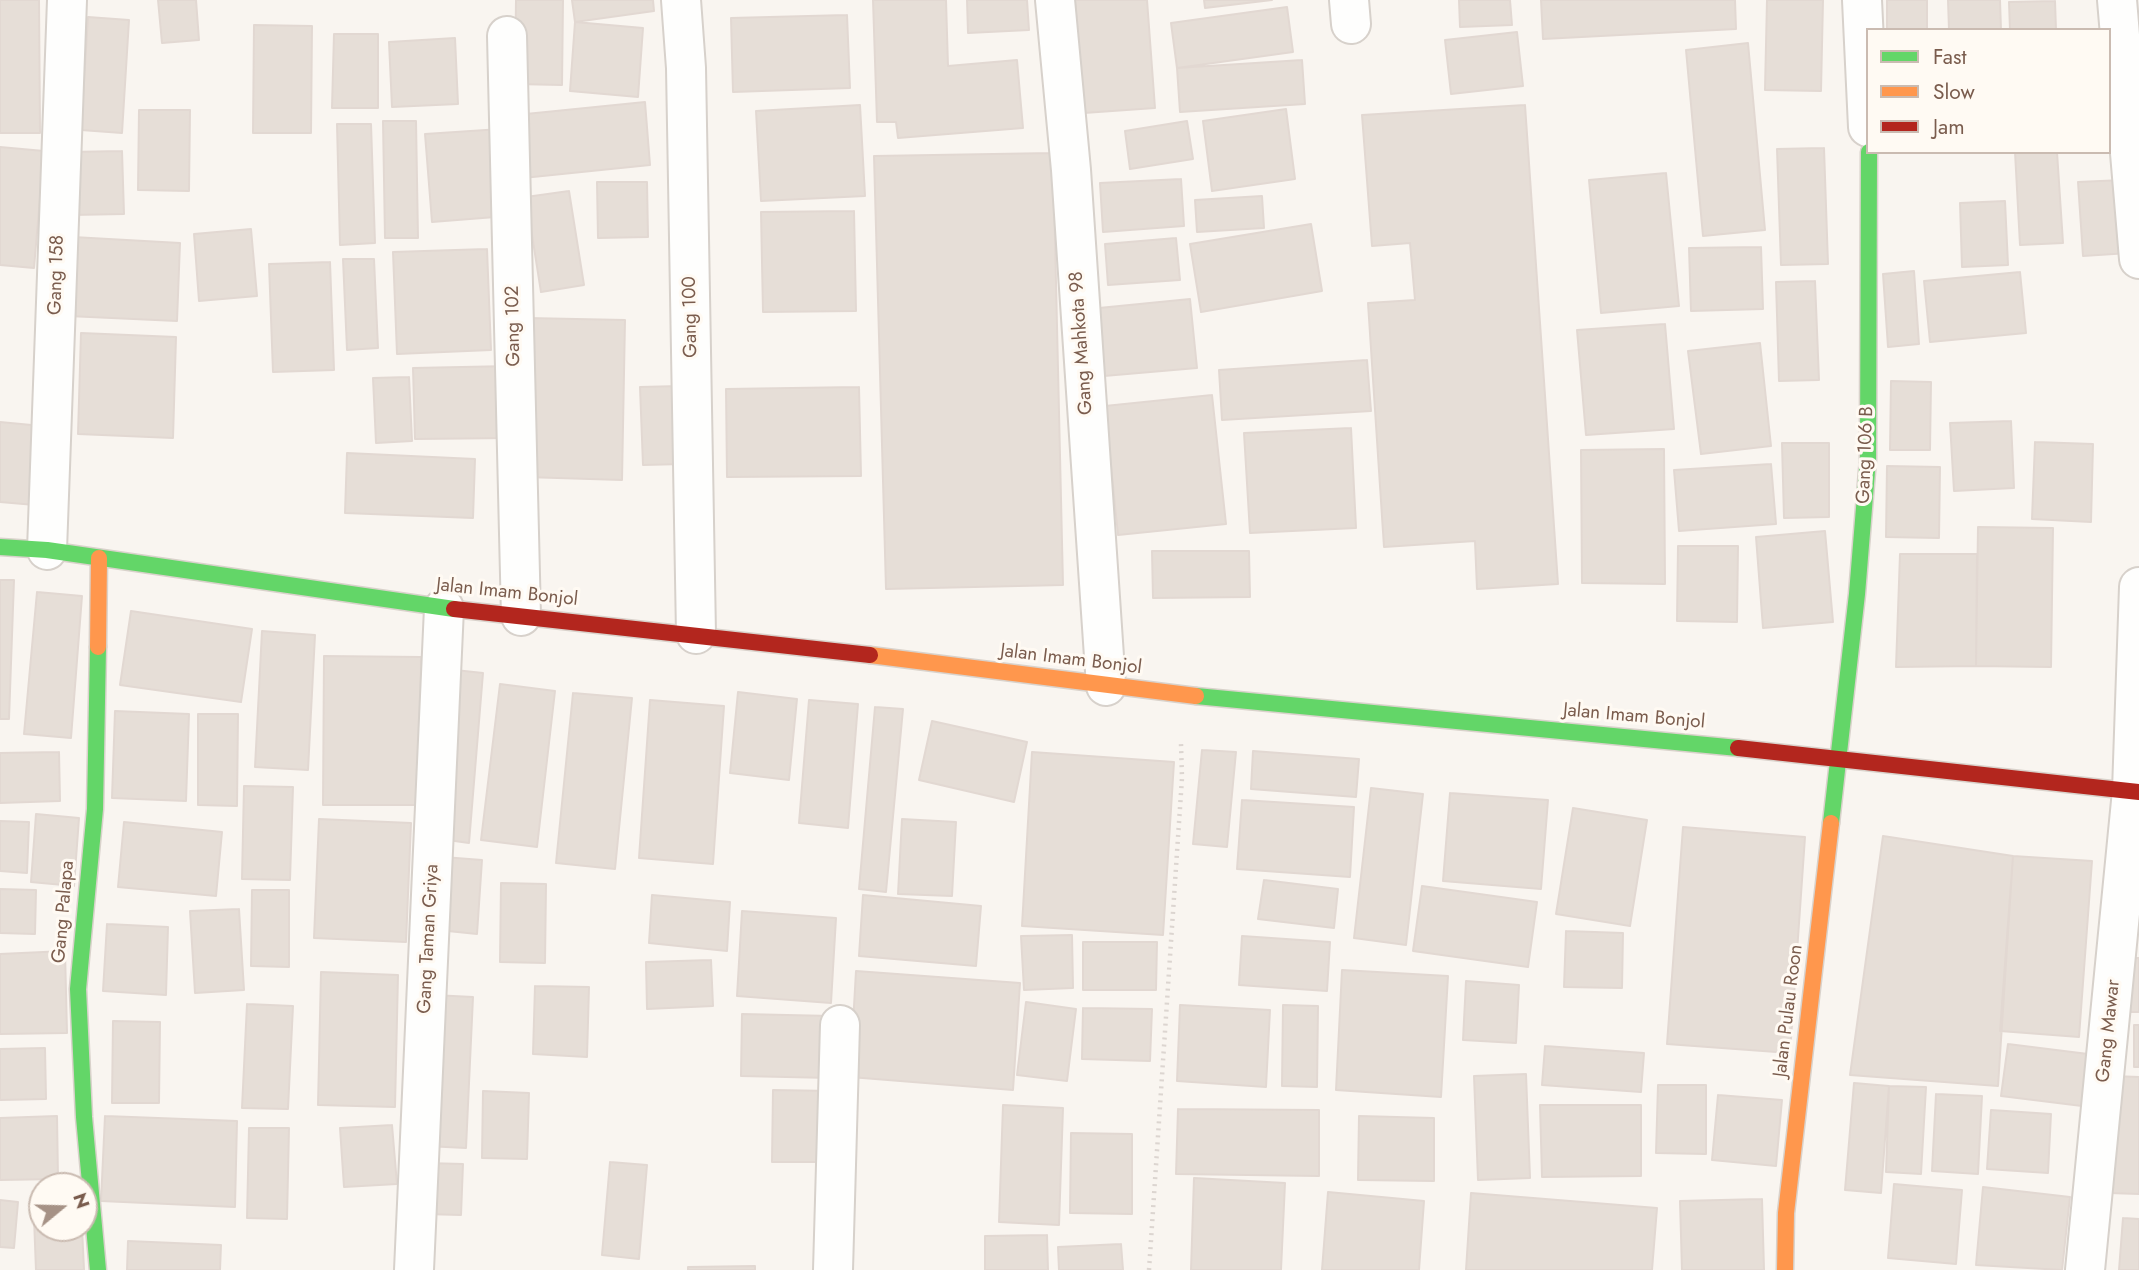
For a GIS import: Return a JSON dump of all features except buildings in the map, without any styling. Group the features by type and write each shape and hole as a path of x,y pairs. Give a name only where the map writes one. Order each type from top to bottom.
{"main road":[{"name":"Gang 106 B","path":"1837,757 1857,594 1868,459 1869,154"},
{"name":"Jalan Imam Bonjol","path":"0,547 47,550 444,608 696,634 1106,686 1327,711 1837,757 2136,792"},
{"name":"Gang Palapa","path":"98,1270 84,1117 78,989 95,809 99,558"},
{"name":"Jalan Pulau Roon","path":"1785,1270 1786,1213 1837,757"}],"street":[{"name":"Gang 158","path":"47,550 67,0"},
{"name":"Gang 100","path":"681,0 686,82 696,634"},
{"name":"Gang Mahkota 98","path":"1055,0 1071,170 1106,686"},
{"path":"1861,0 1866,91"},
{"path":"2117,0 2139,259"},
{"name":"Gang 102","path":"507,36 521,616"},
{"name":"Gang Mawar","path":"2085,1270 2136,792 2139,587"},
{"name":"Gang Taman Griya","path":"414,1270 444,608"},
{"path":"833,1270 840,1025"}],"path":[{"path":"1149,1270 1182,778 1179,694"}],"traffic: fast":[{"path":"1831,823 1857,594 1868,459 1869,154"},
{"path":"0,547 47,550 454,609"},
{"path":"98,647 95,809 78,989 84,1117 98,1270"},
{"path":"1196,696 1738,748"}],"traffic: slow":[{"path":"98,647 99,558"},
{"path":"870,655 1196,696"},
{"path":"1785,1270 1786,1213 1831,823"}],"traffic: jam":[{"path":"454,609 870,655"},
{"path":"1738,748 2139,792"}]}
